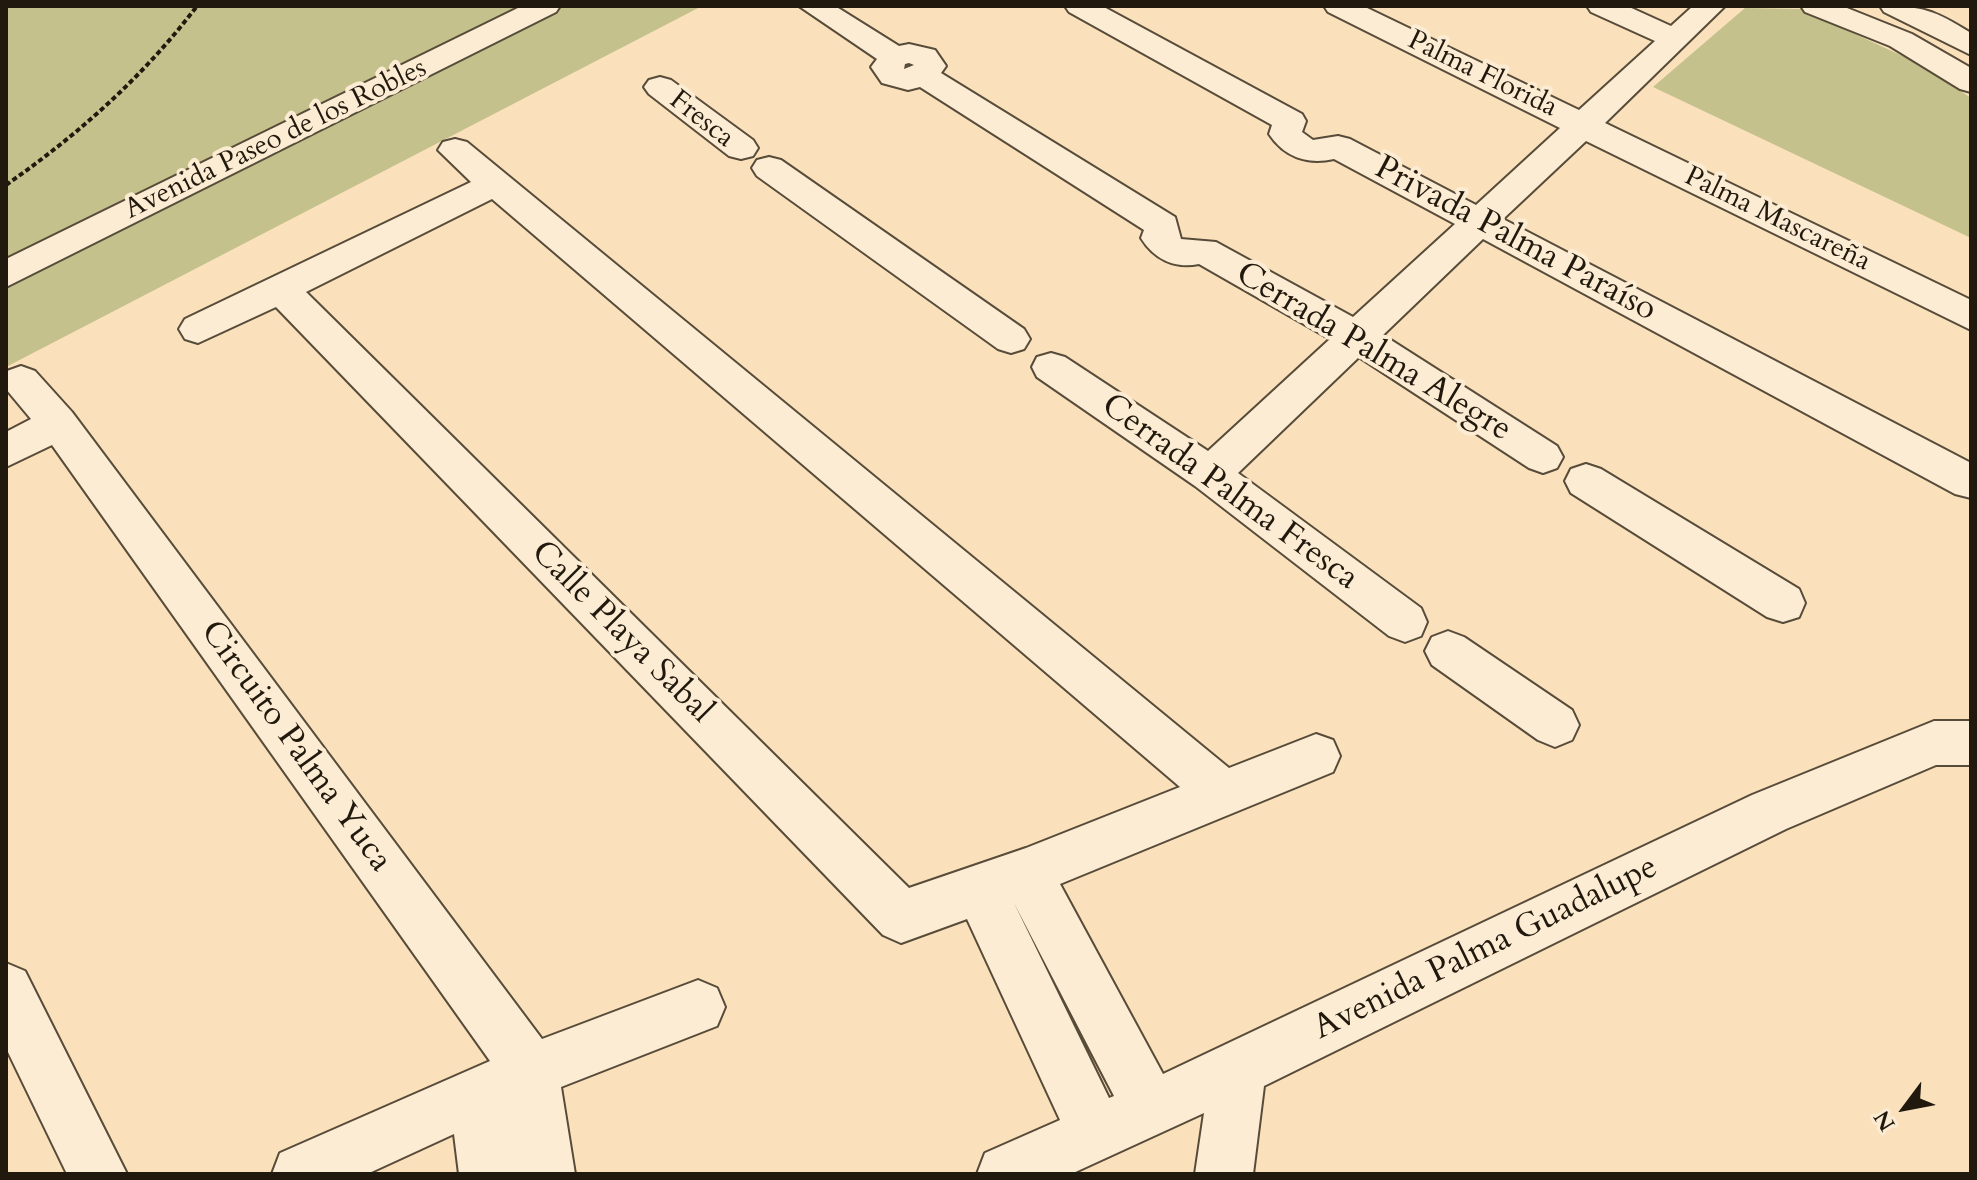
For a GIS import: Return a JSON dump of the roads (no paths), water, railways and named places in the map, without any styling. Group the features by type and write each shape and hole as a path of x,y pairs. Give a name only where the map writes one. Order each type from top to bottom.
{"street":[{"name":"Avenida Paseo de los Robles","path":"6,274 545,6"},
{"name":"Cerrada Palma Alegre","path":"814,6 894,57 887,67 893,76 908,80 923,75 1163,226 1159,238 1168,250 1187,255 1203,251 1356,336 1543,457 1542,470 1553,483 1572,488 1586,481 1783,603"},
{"name":"Privada Palma Paraíso","path":"1080,6 1290,121 1285,134 1297,148 1319,153 1338,147 1970,482"},
{"name":"Palma Florida","path":"1339,6 1582,123"},
{"path":"1602,6 1674,38"},
{"path":"1210,474 1710,6"},
{"path":"1816,6 1901,40 1971,82"},
{"path":"1895,6 1936,24 1971,46"},
{"name":"Fresca","path":"660,87 755,158"},
{"name":"Palma Mascareña","path":"1582,123 1971,316"},
{"path":"455,150 1223,793"},
{"name":"Cerrada Palma Fresca","path":"755,158 1011,339 1005,353 1013,367 1032,372 1051,367 1210,474 1405,622 1402,637 1413,653 1432,658 1448,651 1555,725"},
{"path":"198,329 495,184"},
{"name":"Calle Playa Sabal","path":"282,290 901,917 1003,881 1316,756"},
{"name":"Circuito Palma Yuca","path":"21,381 58,423 531,1071 546,1174"},
{"path":"6,451 58,423"},
{"name":"Avenida Palma Guadalupe","path":"1006,1174 1238,1069 1769,812 1934,743 1971,743"},
{"path":"1003,881 1151,1108"},
{"path":"1003,881 1095,1132"},
{"path":"6,990 98,1174"},
{"path":"301,1174 531,1071 698,1007"},
{"path":"1224,1174 1238,1069"},
{"path":"478,1095 488,1174"}]}
